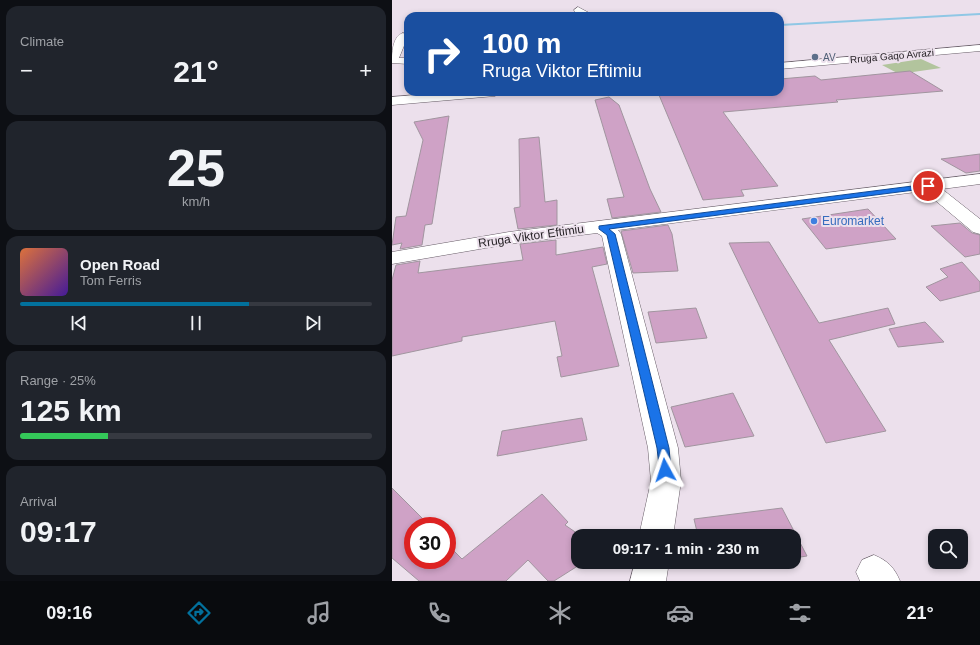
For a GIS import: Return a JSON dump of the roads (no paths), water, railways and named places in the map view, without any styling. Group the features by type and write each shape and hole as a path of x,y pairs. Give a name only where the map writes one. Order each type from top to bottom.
{"street":[{"path":"403,36 393,59 396,61 404,61"},
{"name":"Rruga Gaqo Avrazi","path":"784,66 980,48"},
{"path":"392,101 449,96"},
{"name":"Rruga Viktor Eftimiu","path":"392,258 509,238 980,179"},
{"path":"928,186 980,228"},
{"path":"602,227 611,234 663,448 666,481 657,529"},
{"path":"648,581 651,569"}],"waterway":[{"path":"784,25 980,14"}],"place":[{"name":"AV","path":"815,57"},
{"name":"Euromarket","path":"814,221"}]}
